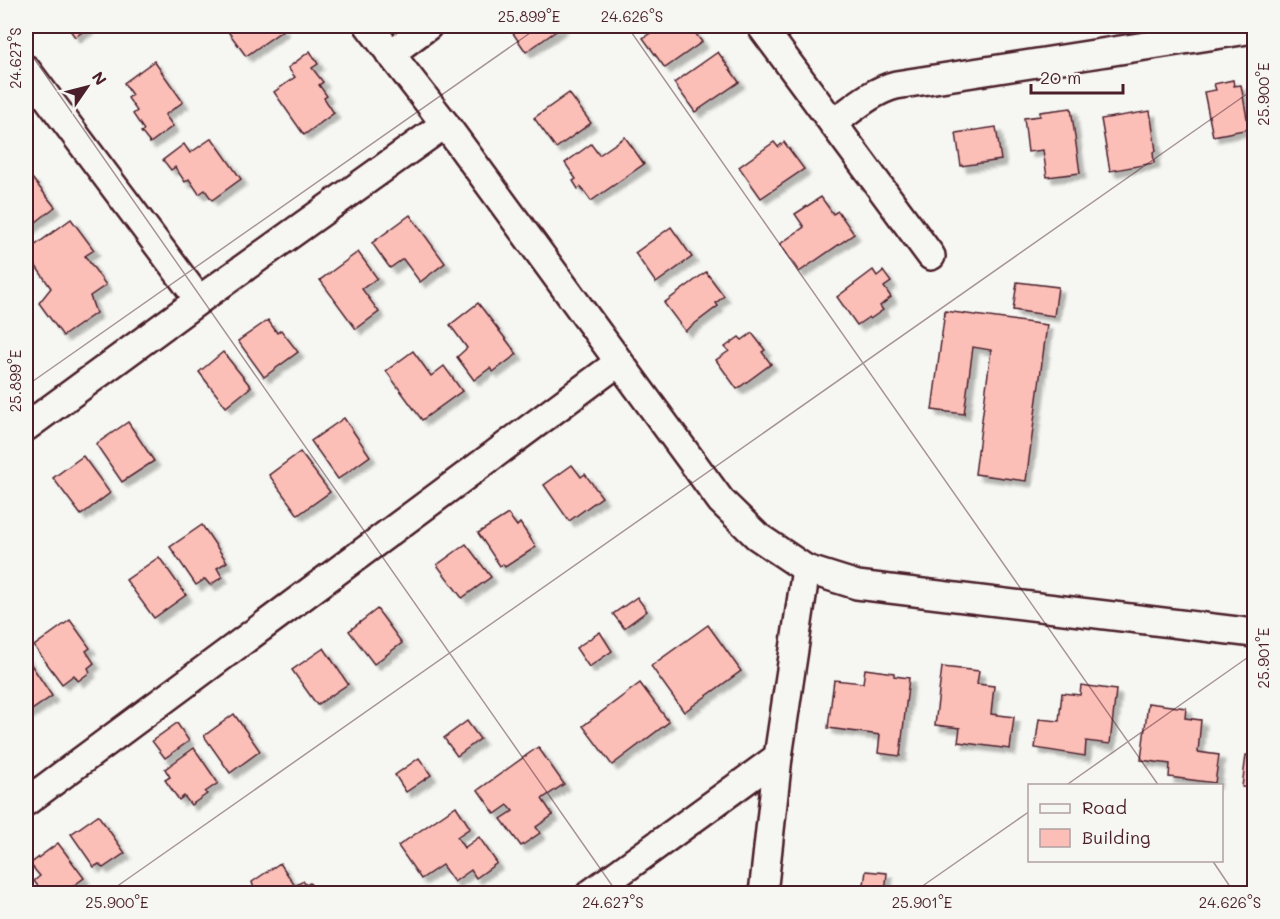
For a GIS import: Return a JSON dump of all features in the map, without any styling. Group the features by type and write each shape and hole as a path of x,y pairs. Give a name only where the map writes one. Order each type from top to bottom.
{"street":[{"path":"369,26 445,124 721,501 757,536 806,569 857,585 1254,633"},
{"path":"390,54 428,26"},
{"path":"761,26 932,256"},
{"path":"833,123 884,88 1254,30"},
{"path":"26,69 199,300"},
{"path":"26,427 445,124"},
{"path":"26,802 620,362"},
{"path":"763,894 778,757 806,569"},
{"path":"590,894 778,757"}],"building":[{"path":"67,26 91,26 75,37"},
{"path":"224,26 280,26 283,30 246,56"},
{"path":"508,26 561,26 562,27 526,52"},
{"path":"661,26 690,26 702,42 665,68 643,38"},
{"path":"310,51 318,64 312,68 323,82 319,85 327,96 324,98 334,113 304,135 274,92 295,77 288,68"},
{"path":"718,52 739,82 695,112 674,83"},
{"path":"154,61 183,102 165,115 173,126 150,143 141,132 144,130 133,114 137,111 128,98 132,95 124,83"},
{"path":"1233,80 1234,86 1241,85 1249,129 1213,136 1204,92 1216,90 1214,84"},
{"path":"569,93 591,123 556,148 534,118"},
{"path":"1071,108 1080,173 1047,177 1043,150 1028,152 1024,118 1040,116 1040,112"},
{"path":"1150,111 1156,151 1153,152 1154,163 1110,171 1101,119"},
{"path":"996,127 1001,160 961,166 956,133"},
{"path":"625,137 644,164 591,201 581,187 578,189 573,181 576,179 565,163 591,144 599,155"},
{"path":"212,138 241,179 212,200 205,190 199,194 189,179 185,182 175,167 171,170 163,160 184,144 190,153"},
{"path":"774,142 778,147 784,142 804,169 761,198 739,167"},
{"path":"32,178 55,207 26,230 26,183"},
{"path":"821,197 833,214 838,211 854,234 799,272 780,244 804,227 795,214"},
{"path":"410,215 445,263 420,282 403,259 390,268 372,243"},
{"path":"71,219 94,250 85,256 106,285 90,296 96,313 63,336 39,303 51,288 26,252"},
{"path":"671,227 692,257 656,283 635,253"},
{"path":"358,252 377,278 362,289 379,312 356,329 320,280"},
{"path":"873,270 877,276 883,271 891,282 884,287 891,297 880,306 883,310 857,325 837,297"},
{"path":"706,272 724,296 716,303 718,306 685,331 664,303"},
{"path":"1017,282 1058,287 1054,316 1013,310"},
{"path":"478,303 517,354 493,372 490,368 474,380 457,357 467,348 450,325"},
{"path":"945,311 1047,325 1026,481 975,474 991,350 973,347 964,414 932,410"},
{"path":"268,320 277,333 281,330 298,352 264,377 238,341"},
{"path":"752,333 765,350 762,352 771,364 737,389 716,360 729,351 725,347 739,337 742,340"},
{"path":"413,351 431,376 444,366 462,391 422,420 386,371"},
{"path":"223,352 251,387 226,407 199,372"},
{"path":"344,418 370,456 338,479 311,441"},
{"path":"128,422 154,461 122,482 96,444"},
{"path":"300,452 330,492 298,515 269,475"},
{"path":"83,456 110,493 81,515 53,478"},
{"path":"572,465 581,477 585,474 602,497 569,521 544,485"},
{"path":"508,514 517,526 520,523 536,547 505,567 503,564 500,566 478,533"},
{"path":"202,525 227,562 217,568 222,577 210,585 205,579 196,585 170,547"},
{"path":"466,544 491,577 462,598 437,565"},
{"path":"159,557 186,595 154,618 126,580"},
{"path":"637,597 647,611 624,628 613,614"},
{"path":"377,609 402,643 374,664 349,631"},
{"path":"70,620 90,648 86,651 94,663 88,668 90,672 78,681 74,675 62,684 34,646"},
{"path":"708,625 741,671 684,712 651,666"},
{"path":"600,632 612,651 589,667 576,648"},
{"path":"324,648 348,684 317,705 292,670"},
{"path":"26,657 52,696 26,714"},
{"path":"942,667 979,671 977,684 994,686 991,714 1014,717 1010,749 958,742 960,728 935,725"},
{"path":"865,669 894,673 894,676 909,678 900,756 878,753 880,735 828,728 834,680 863,683"},
{"path":"640,683 669,722 612,765 583,726"},
{"path":"1081,685 1116,690 1110,744 1086,741 1085,756 1035,748 1039,719 1059,721 1062,693 1080,695"},
{"path":"1148,703 1186,708 1185,718 1201,720 1198,752 1219,755 1215,783 1169,777 1170,764 1141,760"},
{"path":"234,714 260,751 230,773 204,736"},
{"path":"467,721 480,739 457,756 444,738"},
{"path":"177,723 189,741 165,758 152,741"},
{"path":"538,747 564,784 542,799 553,815 536,827 540,833 521,846 501,819 513,811 508,805 495,814 478,790"},
{"path":"194,748 218,783 191,805 184,796 179,800 165,780 170,777 165,769"},
{"path":"1246,755 1254,756 1254,789 1242,787"},
{"path":"419,758 431,775 406,792 395,775"},
{"path":"456,806 470,828 457,837 464,848 479,837 497,863 476,878 471,870 454,882 442,865 421,879 398,846"},
{"path":"98,815 125,853 103,868 99,864 94,867 71,834"},
{"path":"58,843 84,878 73,886 74,889 68,894 44,894 34,881 40,876 30,864"},
{"path":"280,863 295,886 303,881 306,885 310,883 317,894 248,894 254,889 252,882"},
{"path":"866,871 887,873 885,894 811,894 812,885 863,891"}]}
